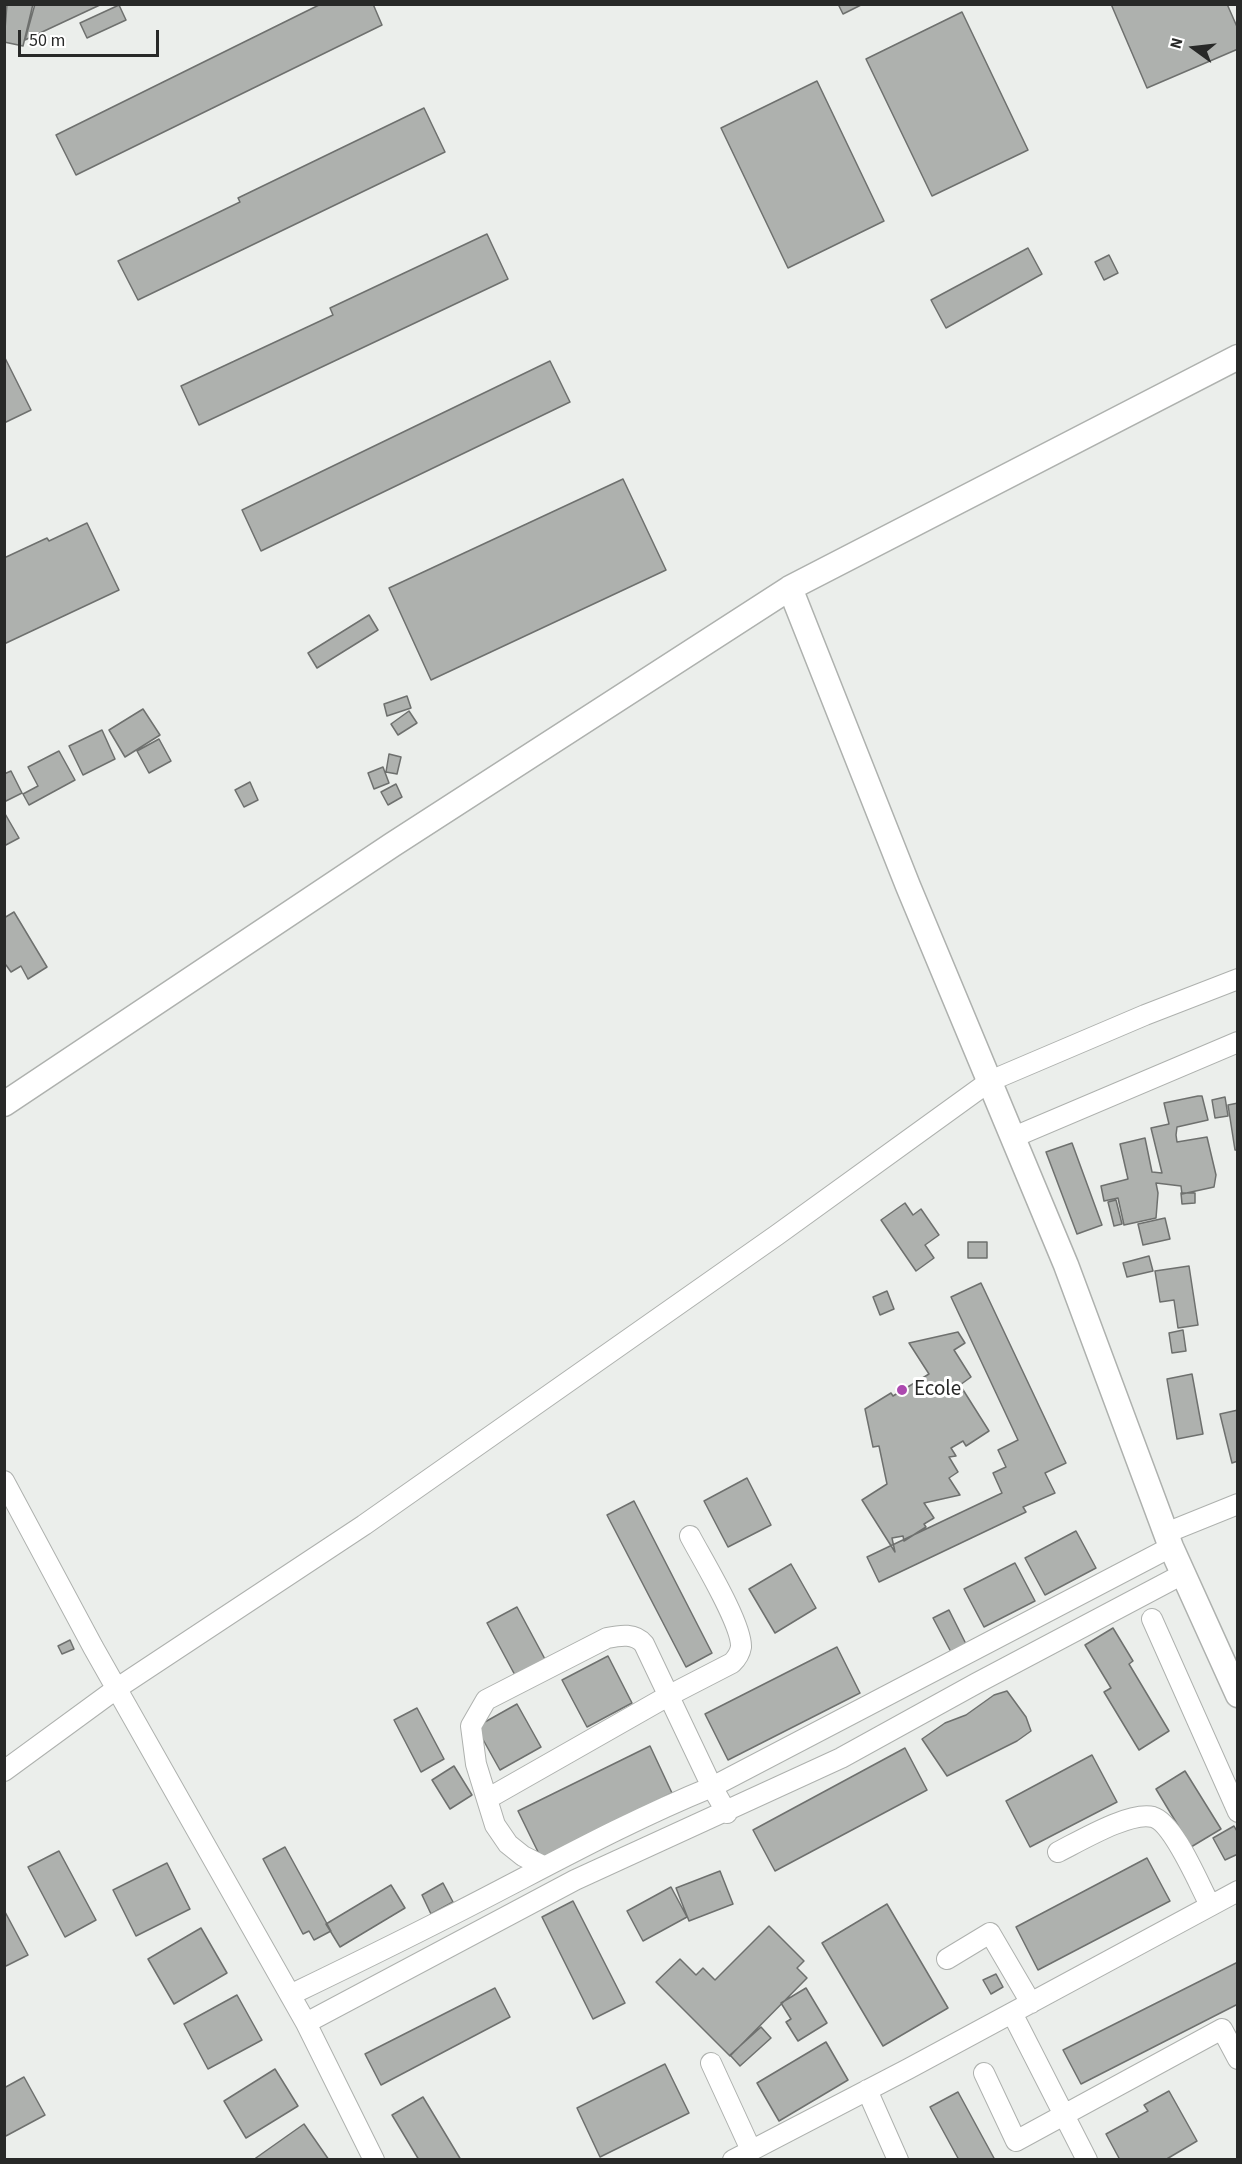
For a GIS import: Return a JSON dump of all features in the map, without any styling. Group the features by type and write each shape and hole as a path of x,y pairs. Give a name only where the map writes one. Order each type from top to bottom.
{"street":[{"path":"4,1104 392,845 790,588 1238,357"},
{"path":"790,588 908,886 1066,1265 1168,1540 1238,1695"},
{"path":"4,1771 116,1689 364,1525 777,1236 990,1081 1145,1015 1238,979"},
{"path":"1014,1137 1238,1042"},
{"path":"4,1481 116,1689 306,2023 374,2160"},
{"path":"290,1995 452,1916 584,1845 712,1787 1238,1504"},
{"path":"487,1799 668,1696 732,1663 741,1649 734,1622 690,1536"},
{"path":"306,2023 475,1932 841,1758 1183,1574"},
{"path":"1152,1619 1238,1812"},
{"path":"543,1866 523,1856 508,1844 495,1824 471,1738 471,1726 486,1700 607,1638 619,1635 635,1638 644,1644 712,1787 727,1813"},
{"path":"1058,1852 1123,1822 1141,1816 1152,1816 1166,1825 1209,1905"},
{"path":"584,1845 595,1873"},
{"path":"733,2160 1238,1891"},
{"path":"946,1959 990,1934 1031,2003"},
{"path":"1012,2013 1087,2160"},
{"path":"984,2073 1016,2141 1222,2029 1238,2059"},
{"path":"711,2063 751,2150"},
{"path":"867,2090 898,2160"}],"building":[{"path":"7,4 33,4 23,46 4,42"},
{"path":"35,4 102,4 25,40"},
{"path":"321,4 373,4 382,25 76,175 56,135"},
{"path":"838,4 863,4 843,14"},
{"path":"1111,4 1227,4 1238,29 1238,49 1147,88"},
{"path":"119,5 126,20 87,38 80,23"},
{"path":"962,12 1028,150 932,196 866,59"},
{"path":"817,81 884,221 788,268 721,128"},
{"path":"424,108 445,152 138,300 118,261 240,202 238,198"},
{"path":"487,234 508,279 199,425 181,386 333,315 330,308"},
{"path":"1028,248 1042,274 946,328 931,300"},
{"path":"1109,255 1118,273 1104,280 1095,262"},
{"path":"4,356 31,410 4,423"},
{"path":"550,361 570,402 261,551 242,510"},
{"path":"623,479 666,570 431,680 389,588"},
{"path":"87,523 119,590 4,644 4,558 47,538 49,541"},
{"path":"369,615 378,630 317,668 308,653"},
{"path":"407,696 411,708 387,716 384,704"},
{"path":"143,709 160,735 125,757 109,730"},
{"path":"409,711 417,723 398,735 391,724"},
{"path":"102,730 115,759 83,775 69,746"},
{"path":"159,739 171,761 149,773 137,751"},
{"path":"59,751 75,780 29,805 23,794 38,786 28,767"},
{"path":"389,754 401,757 397,774 386,772"},
{"path":"383,767 389,783 374,789 368,773"},
{"path":"11,771 22,793 4,802 4,774"},
{"path":"250,782 258,800 244,807 235,790"},
{"path":"396,784 402,797 388,805 381,792"},
{"path":"4,812 19,838 4,846"},
{"path":"14,912 47,967 28,979 21,966 11,972 6,965 4,966 4,918"},
{"path":"1202,1096 1208,1120 1177,1127 1177,1142 1207,1137 1216,1175 1214,1187 1182,1194 1181,1186 1156,1183 1158,1193 1156,1218 1124,1225 1118,1198 1104,1201 1101,1186 1128,1179 1120,1144 1145,1138 1152,1172 1162,1173 1151,1128 1169,1124 1164,1103"},
{"path":"1225,1097 1228,1116 1215,1118 1212,1100"},
{"path":"1238,1103 1238,1150 1235,1150 1228,1105"},
{"path":"1072,1143 1102,1225 1077,1234 1046,1152"},
{"path":"1181,1193 1195,1193 1195,1203 1182,1204"},
{"path":"1116,1200 1122,1224 1114,1226 1108,1202"},
{"path":"905,1203 913,1215 921,1209 939,1235 925,1245 934,1258 916,1271 881,1220"},
{"path":"1165,1218 1170,1239 1143,1245 1138,1224"},
{"path":"968,1242 987,1242 987,1258 968,1258"},
{"path":"1149,1256 1153,1271 1127,1277 1123,1263"},
{"path":"1189,1266 1198,1325 1178,1328 1174,1300 1160,1302 1155,1271"},
{"path":"981,1283 1066,1463 1045,1473 1055,1493 1023,1507 1026,1512 879,1582 867,1557 1002,1493 993,1473 1006,1467 998,1450 1018,1440 951,1297"},
{"path":"887,1291 894,1309 880,1315 873,1297"},
{"path":"1183,1330 1186,1351 1172,1353 1169,1333"},
{"path":"958,1332 965,1343 954,1350 971,1377 960,1385 989,1431 966,1446 963,1441 951,1448 956,1456 949,1457 958,1472 949,1478 960,1495 924,1503 934,1518 924,1524 926,1527 904,1541 903,1536 892,1538 895,1552 862,1500 887,1484 879,1446 873,1447 865,1409 891,1393 893,1396 929,1374 909,1343"},
{"path":"1192,1374 1203,1434 1177,1439 1167,1379"},
{"path":"1238,1410 1238,1461 1232,1463 1220,1414"},
{"path":"747,1478 771,1525 728,1547 704,1501"},
{"path":"634,1501 712,1653 686,1667 607,1515"},
{"path":"1076,1531 1096,1568 1045,1595 1025,1558"},
{"path":"1015,1563 1035,1601 984,1627 964,1589"},
{"path":"791,1564 816,1608 775,1633 749,1589"},
{"path":"517,1607 546,1661 516,1677 487,1623"},
{"path":"949,1610 966,1644 951,1652 933,1618"},
{"path":"1113,1628 1133,1661 1129,1664 1169,1731 1139,1750 1104,1692 1111,1688 1085,1645"},
{"path":"70,1640 74,1649 62,1654 58,1646"},
{"path":"837,1647 860,1693 728,1760 705,1714"},
{"path":"608,1656 632,1703 587,1727 562,1680"},
{"path":"1007,1691 1026,1717 1031,1731 1017,1741 947,1776 922,1739 945,1723 966,1715 994,1695"},
{"path":"517,1704 541,1747 500,1770 476,1727"},
{"path":"417,1708 444,1759 421,1772 394,1720"},
{"path":"650,1746 672,1793 541,1858 518,1811"},
{"path":"905,1748 927,1790 775,1871 753,1830"},
{"path":"1092,1755 1117,1802 1030,1847 1006,1801"},
{"path":"454,1766 472,1795 450,1809 432,1780"},
{"path":"1185,1771 1221,1829 1191,1847 1156,1789"},
{"path":"1234,1826 1238,1833 1238,1854 1225,1860 1213,1838"},
{"path":"285,1847 331,1931 314,1940 309,1931 303,1934 263,1859"},
{"path":"59,1851 96,1920 65,1937 28,1867"},
{"path":"1147,1858 1170,1901 1038,1970 1016,1927"},
{"path":"167,1863 190,1909 136,1936 113,1890"},
{"path":"720,1871 733,1904 689,1921 676,1888"},
{"path":"443,1883 453,1902 431,1914 422,1895"},
{"path":"391,1885 405,1908 340,1947 326,1924"},
{"path":"671,1887 687,1917 643,1941 627,1911"},
{"path":"573,1901 625,2003 593,2019 542,1917"},
{"path":"887,1904 948,2008 883,2046 822,1943"},
{"path":"4,1910 28,1955 4,1967"},
{"path":"769,1926 804,1961 797,1968 807,1978 730,2056 656,1982 680,1959 696,1975 703,1968 715,1980"},
{"path":"201,1928 227,1973 174,2004 148,1959"},
{"path":"1238,1962 1238,2004 1081,2084 1063,2050"},
{"path":"996,1974 1003,1987 991,1994 983,1980"},
{"path":"495,1988 510,2017 381,2085 365,2054"},
{"path":"806,1988 827,2023 798,2041 786,2022 791,2019 781,2003"},
{"path":"237,1995 262,2040 208,2069 184,2024"},
{"path":"761,2027 771,2038 740,2066 730,2055"},
{"path":"826,2042 848,2080 779,2121 757,2083"},
{"path":"665,2064 689,2113 600,2157 577,2108"},
{"path":"275,2069 298,2106 246,2138 224,2101"},
{"path":"24,2077 45,2115 4,2137 4,2088"},
{"path":"1169,2091 1197,2141 1165,2160 1120,2160 1106,2134 1148,2111 1144,2105"},
{"path":"958,2092 995,2160 959,2160 930,2107"},
{"path":"423,2097 461,2160 419,2160 392,2115"},
{"path":"304,2124 329,2160 253,2160"}],"place":[{"name":"Ecole","path":"902,1390"}]}
